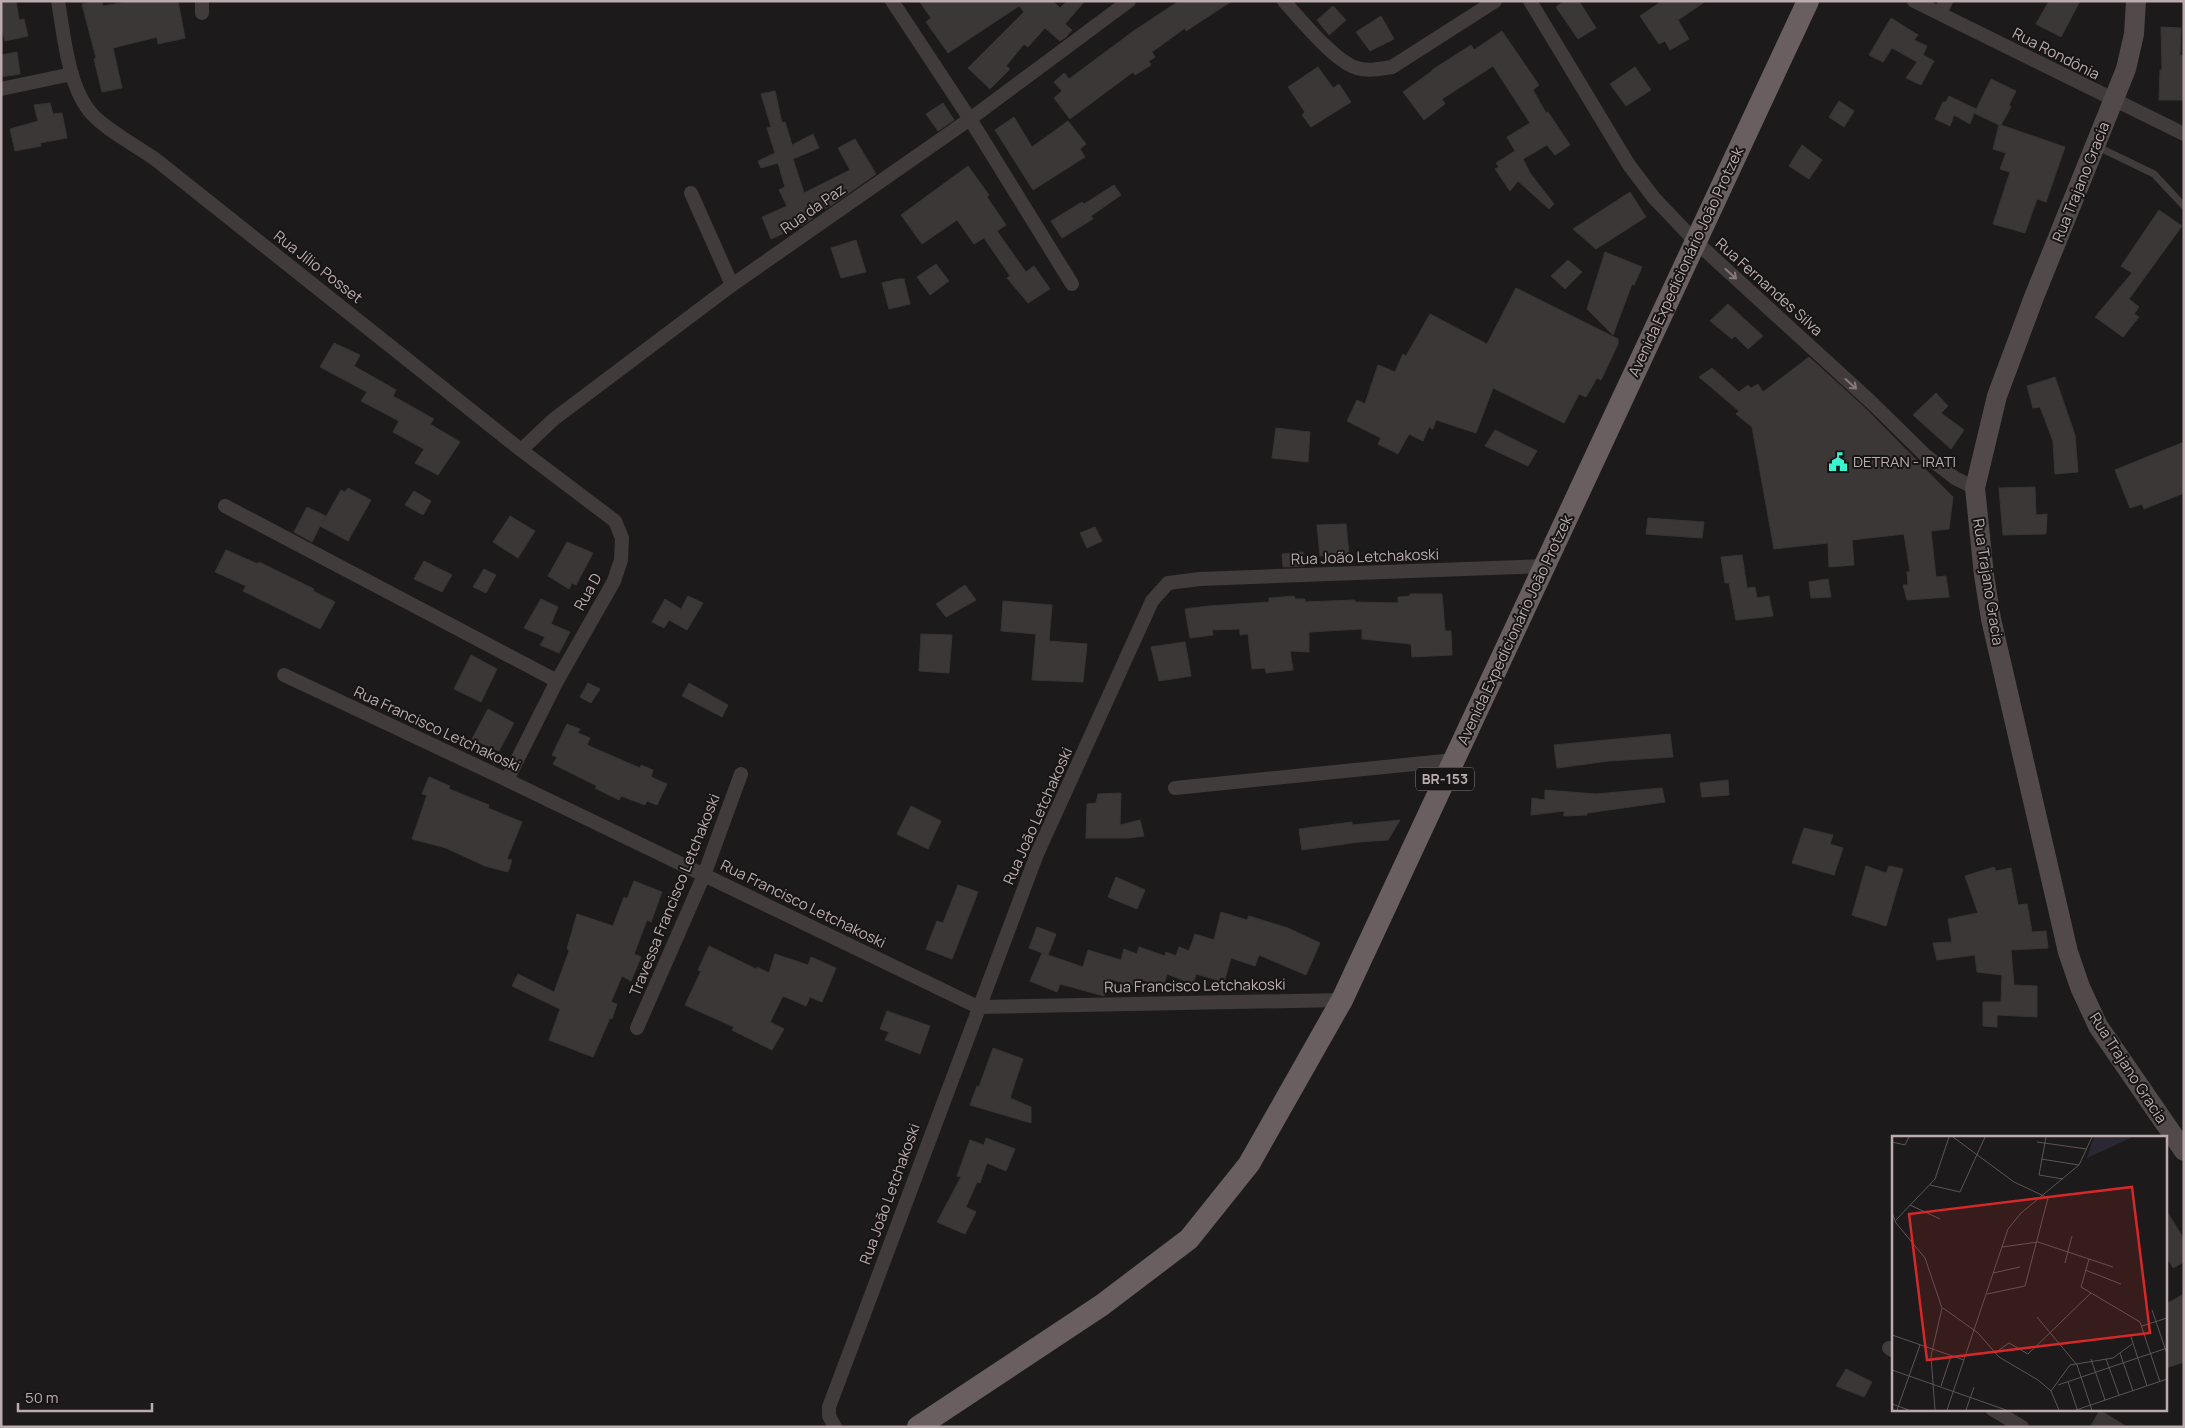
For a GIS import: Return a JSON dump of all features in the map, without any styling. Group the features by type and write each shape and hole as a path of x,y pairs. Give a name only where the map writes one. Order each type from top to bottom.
{"highway":[{"name":"Avenida Expedicionário João Protzek","path":"918,1427 1102,1305 1189,1238 1249,1164 1342,1000 1808,1"}],"main road":[{"name":"Rua Trajano Gracia","path":"2136,1 2134,34 2126,69 2034,297 1997,396 1975,488 1984,575 1991,619 2068,952 2080,987 2098,1026 2184,1151"}],"street":[{"path":"1,89 72,74 58,1"},
{"path":"892,1 970,119 1072,284"},
{"name":"Rua da Paz","path":"521,450 554,419 732,285 970,119 1129,1"},
{"path":"1284,1 1338,57 1354,67 1374,71 1392,67 1495,1"},
{"name":"Rua Fernandes Silva","path":"1530,1 1629,165 1654,198 1695,242 1870,401 1925,455 1954,478 1975,488"},
{"name":"Rua Rondônia","path":"1914,1 1943,7 2114,102 2184,134"},
{"name":"Rua Jílio Posset","path":"72,74 78,93 92,114 155,159 521,450"},
{"path":"691,193 732,285"},
{"name":"Rua D","path":"507,780 557,681 614,581 622,560 622,538 615,522 521,450"},
{"path":"225,506 557,681"},
{"name":"Rua João Letchakoski","path":"834,1426 829,1416 829,1407 1036,854 1152,601 1168,583 1200,579 1545,566"},
{"name":"Rua Francisco Letchakoski","path":"284,675 507,780 978,1007 1342,1000"},
{"path":"1175,788 1454,760"},
{"name":"Travessa Francisco Letchakoski","path":"638,1028 704,875 741,774"},
{"path":"1994,1410 2022,1427"}],"lane":[{"path":"2096,146 2154,174 2184,206"}],"building":[{"path":"1,1 16,1 19,20 24,19 28,36 5,41 1,26"},
{"path":"102,1 103,6 131,1 178,1 185,38 158,44 157,37 113,48 122,88 102,92 94,59 96,58 82,4"},
{"path":"919,1 1053,1 1060,8 1067,1 1085,1 1065,24 1072,30 1066,37 1060,41 1045,28 1028,47 1024,44 1006,66 1010,69 990,89 968,68 1024,12 1019,6 948,53 926,22 931,18"},
{"path":"1179,1 1232,1 1186,31 1185,28 1152,52 1155,57 1149,61 1151,65 1135,75 1133,72 1070,119 1054,98 1062,91 1054,82 1064,73 1069,79 1135,30"},
{"path":"1564,1 1579,1 1596,28 1578,39 1556,7"},
{"path":"1662,1 1706,1 1678,20 1689,39 1670,50 1665,41 1659,44 1640,16"},
{"path":"2049,1 2080,1 2061,37 2036,24"},
{"path":"1333,6 1346,20 1329,35 1317,20"},
{"path":"1381,16 1394,39 1370,51 1356,32"},
{"path":"1891,18 1918,35 1914,40 1927,46 1923,55 1934,61 1921,85 1906,78 1917,62 1892,48 1883,62 1869,55"},
{"path":"2161,27 2181,28 2180,55 2184,56 2184,100 2159,100 2160,70 2162,70"},
{"path":"1502,31 1539,85 1533,90 1546,113 1548,112 1570,145 1555,155 1547,145 1523,159 1530,173 1554,204 1549,209 1518,181 1510,191 1495,169 1499,167 1496,163 1515,151 1507,137 1530,123 1493,66 1442,99 1445,104 1424,120 1403,92 1432,70 1471,45 1474,50"},
{"path":"17,52 20,74 1,77 1,55"},
{"path":"1318,67 1333,88 1339,84 1351,102 1311,127 1302,115 1305,112 1288,87"},
{"path":"1635,67 1651,90 1626,106 1610,84"},
{"path":"1991,79 2016,91 2009,105 2011,107 2001,125 2065,147 2046,202 2037,199 2025,233 1993,224 2010,172 2000,169 2006,153 1993,149 1999,125 1974,113 1970,124 1954,115 1950,126 1935,119 1943,102 1946,102 1949,96 1976,109 1975,112"},
{"path":"775,91 782,123 785,122 792,145 813,134 819,148 793,159 804,193 850,170 838,148 855,139 876,174 832,205 812,215 813,218 803,225 771,239 762,217 787,206 779,190 785,187 778,163 761,168 758,161 775,153 767,128 771,127 761,94"},
{"path":"1839,101 1854,111 1844,127 1829,117"},
{"path":"50,103 53,114 62,113 67,138 40,143 41,146 15,151 10,129 38,121 34,105"},
{"path":"943,103 954,120 938,131 926,114"},
{"path":"1014,117 1032,147 1068,121 1086,144 1080,149 1085,157 1033,190 995,130"},
{"path":"1802,145 1822,160 1809,179 1789,166"},
{"path":"968,166 989,195 987,197 1006,225 997,231 1026,272 1034,266 1050,289 1028,303 1007,278 1010,276 984,238 974,244 957,220 922,244 901,215"},
{"path":"1114,185 1121,195 1091,216 1093,219 1062,238 1051,221 1082,202 1084,204"},
{"path":"1630,192 1646,217 1596,249 1573,229"},
{"path":"2159,210 2182,226 2129,299 2139,307 2134,314 2139,317 2123,337 2095,317 2132,273 2121,266"},
{"path":"856,240 866,272 841,278 831,248"},
{"path":"1605,252 1642,267 1634,285 1632,284 1613,335 1587,309"},
{"path":"1568,260 1582,272 1565,289 1551,276"},
{"path":"936,264 949,281 930,295 917,277"},
{"path":"904,279 910,304 889,309 882,283"},
{"path":"1516,288 1618,339 1618,344 1601,380 1597,378 1586,397 1579,394 1564,423 1493,388 1476,433 1436,420 1433,429 1429,427 1423,441 1409,434 1398,454 1378,444 1381,438 1347,421 1357,400 1365,404 1378,365 1395,372 1403,354 1406,356 1430,314 1487,344"},
{"path":"1728,304 1763,336 1748,349 1735,336 1732,339 1710,321"},
{"path":"334,343 360,355 354,366 396,390 393,396 434,419 430,424 460,442 438,475 415,463 424,449 393,432 399,421 361,401 367,392 320,367"},
{"name":"DETRAN - IRATI","path":"1809,357 1864,407 1953,497 1949,529 1931,531 1936,577 1946,576 1949,597 1907,600 1903,585 1908,585 1907,572 1910,572 1904,534 1852,540 1854,565 1829,567 1828,543 1774,549 1752,427 1736,414 1739,411 1699,377 1712,368 1739,392 1748,385 1751,388 1758,384 1763,392"},
{"path":"2055,377 2075,435 2078,472 2055,474 2053,441 2040,407 2033,408 2027,386"},
{"path":"1936,393 1948,406 1941,413 1964,430 1951,449 1913,415"},
{"path":"1276,428 1310,432 1308,462 1272,458"},
{"path":"1495,430 1537,451 1528,466 1485,446"},
{"path":"2184,442 2184,493 2144,509 2142,504 2130,508 2115,470"},
{"path":"2035,487 2036,515 2047,514 2046,534 2003,535 1999,488"},
{"path":"348,488 371,500 348,541 320,526 312,542 294,532 307,507 326,516 322,524 341,490 345,492"},
{"path":"414,491 431,501 423,515 405,505"},
{"path":"510,516 535,531 518,558 493,542"},
{"path":"1648,518 1704,522 1702,538 1646,534"},
{"path":"1346,524 1349,554 1320,556 1317,525"},
{"path":"1095,527 1102,541 1087,548 1080,533"},
{"path":"567,542 593,553 576,585 572,583 569,589 548,576"},
{"path":"226,550 258,564 259,562 314,589 313,591 335,602 320,629 243,591 246,586 215,572"},
{"path":"1303,552 1305,566 1283,567 1282,554"},
{"path":"1742,555 1747,588 1755,587 1757,598 1769,596 1773,616 1736,620 1729,583 1725,583 1721,557"},
{"path":"424,561 452,575 442,592 414,579"},
{"path":"484,569 496,575 486,593 473,587"},
{"path":"1828,579 1831,597 1811,598 1809,582"},
{"path":"965,585 976,600 946,617 936,604"},
{"path":"1410,594 1442,594 1445,631 1451,631 1452,655 1412,657 1411,644 1362,639 1362,629 1309,632 1309,652 1290,651 1293,670 1266,673 1265,668 1252,669 1248,634 1240,635 1240,629 1212,630 1213,635 1190,638 1185,609 1269,602 1269,598 1294,596 1295,599 1305,599 1305,602 1355,600 1355,602 1398,603 1398,597 1410,596"},
{"path":"688,596 703,603 687,630 669,620 664,628 652,622 665,599 681,609"},
{"path":"541,599 558,607 551,624 570,632 559,653 540,645 545,637 524,628"},
{"path":"1003,601 1052,605 1049,641 1087,644 1083,682 1032,680 1036,634 1001,631"},
{"path":"921,634 952,635 949,673 919,671"},
{"path":"1185,642 1191,676 1159,681 1151,647"},
{"path":"471,655 497,669 481,702 454,689"},
{"path":"588,683 600,689 591,703 580,697"},
{"path":"689,683 728,705 722,717 682,696"},
{"path":"488,709 514,723 499,751 472,739"},
{"path":"567,724 580,729 578,733 590,738 587,745 640,768 641,765 653,770 651,777 667,784 657,805 647,801 645,805 621,796 619,800 595,788 597,786 553,764 557,757 552,755"},
{"path":"1670,734 1673,757 1609,761 1557,768 1554,745"},
{"path":"429,777 450,786 449,789 489,805 488,808 522,822 507,859 512,860 508,872 485,866 446,848 412,839 427,795 422,794"},
{"path":"1728,780 1729,795 1702,797 1700,783"},
{"path":"1662,788 1665,802 1587,813 1587,815 1564,816 1564,811 1531,815 1532,798 1545,800 1545,790 1596,794"},
{"path":"1121,793 1120,825 1140,820 1144,836 1130,838 1086,838 1087,804 1096,803 1098,794"},
{"path":"911,806 941,821 928,849 897,834"},
{"path":"1400,820 1388,840 1302,850 1299,829 1352,822 1352,825"},
{"path":"1804,828 1833,835 1830,844 1843,848 1834,875 1792,863"},
{"path":"1866,866 1886,873 1889,866 1903,869 1886,926 1852,915"},
{"path":"1994,867 1996,871 2011,868 2018,905 2027,904 2032,932 2046,931 2048,948 2011,950 2014,985 2037,986 2037,1017 1997,1015 1997,1027 1983,1026 1983,1002 2001,1002 2002,975 1977,972 1975,955 1937,960 1933,943 1952,942 1948,919 1978,913 1965,876"},
{"path":"1116,877 1145,890 1137,909 1108,897"},
{"path":"634,881 662,892 651,922 647,920 634,954 641,957 631,981 622,976 611,1002 617,1004 612,1019 610,1018 593,1057 549,1040 560,1009 512,986 518,974 554,992 568,954 569,950 567,949 577,914 613,926 624,897 627,899"},
{"path":"958,885 978,892 952,959 926,949 937,921 943,923"},
{"path":"1221,912 1247,920 1249,916 1288,928 1320,943 1306,975 1259,955 1255,966 1231,958 1224,982 1196,974 1193,984 1167,974 1163,988 1137,978 1134,986 1110,979 1104,996 1060,984 1057,992 1030,981 1042,953 1083,967 1088,950 1121,960 1124,949 1137,954 1139,947 1165,956 1166,952 1176,956 1179,947 1189,951 1195,934 1214,940"},
{"path":"1037,927 1056,934 1048,955 1029,948"},
{"path":"709,946 756,969 757,967 769,973 775,954 808,965 811,957 836,968 822,1002 810,997 806,1006 783,996 770,1022 784,1029 772,1050 732,1030 734,1027 685,1005 701,971 698,970"},
{"path":"887,1011 930,1026 920,1054 885,1040 889,1032 880,1029"},
{"path":"993,1048 1023,1059 1010,1098 1031,1107 1031,1123 970,1105 977,1086 979,1087"},
{"path":"986,1138 1015,1149 1006,1171 987,1163 980,1183 977,1182 966,1207 976,1212 965,1234 937,1222 961,1177 957,1176 970,1140 984,1145"},
{"path":"2168,1213 2184,1239 2184,1262 2173,1268 2168,1259"},
{"path":"2184,1294 2184,1362 2168,1367 2168,1303"},
{"path":"1846,1369 1872,1382 1864,1397 1836,1386"},
{"path":"2100,1410 2127,1427 2090,1427"}],"place":[{"name":"DETRAN - IRATI","path":"1838,462"}]}
